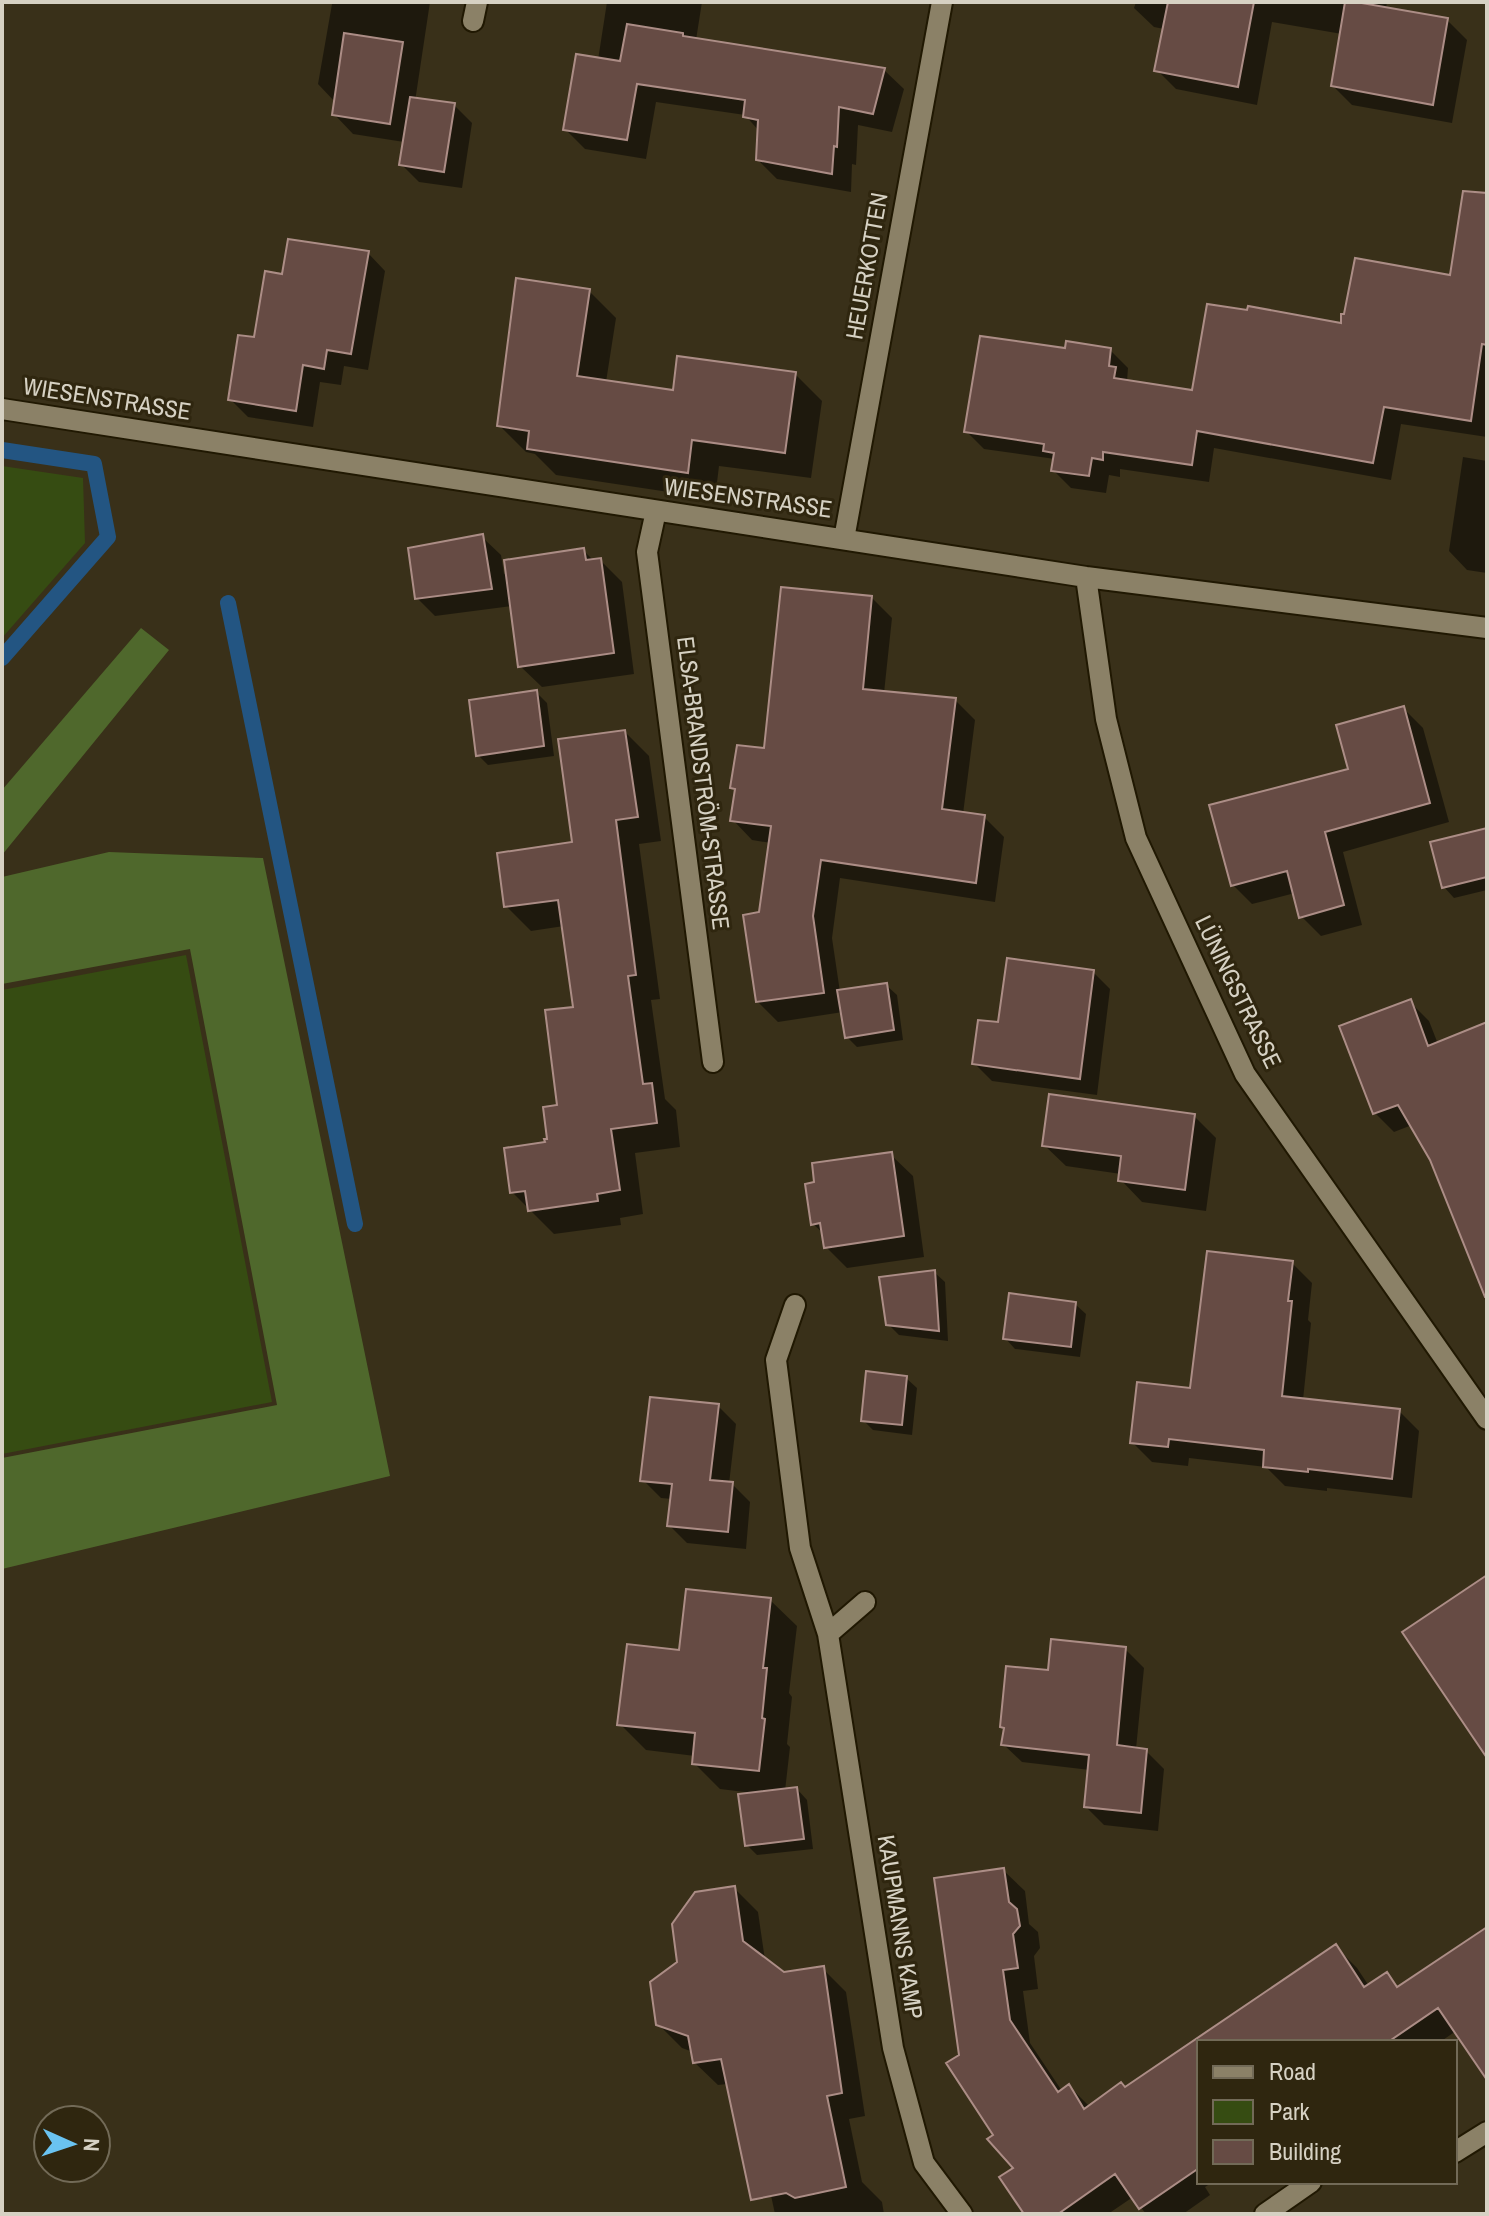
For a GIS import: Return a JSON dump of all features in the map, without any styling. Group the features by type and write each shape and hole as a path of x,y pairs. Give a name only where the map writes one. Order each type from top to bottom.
{"street":[{"name":"HEUERKOTTEN","path":"844,539 942,2"},
{"name":"WIESENSTRASSE","path":"2,409 1086,577 1487,628"},
{"name":"ELSA-BRANDSTRÖM-STRASSE","path":"656,511 647,552 713,1062"},
{"name":"LÜNINGSTRASSE","path":"1086,577 1106,719 1136,838 1245,1074 1487,1419"},
{"name":"KAUPMANNS KAMP","path":"795,1305 776,1360 800,1548 828,1634 893,2048 924,2163 962,2214"},
{"path":"828,1634 865,1602"},
{"path":"1457,2151 1487,2132"},
{"path":"1265,2214 1308,2184"}],"green space":[{"path":"2,466 83,478 85,543 2,638"},
{"path":"141,628 169,650 2,855 2,790"},
{"path":"109,852 263,858 390,1476 2,1569 2,1458 277,1405 190,949 2,984 2,877"},
{"path":"186,955 272,1402 2,1454 2,990"}],"building":[{"path":"1168,2 1254,2 1238,87 1154,71"},
{"path":"1345,2 1448,18 1433,105 1331,86"},
{"path":"627,24 683,33 683,36 885,68 873,114 839,107 832,174 756,160 758,120 743,117 745,100 637,84 627,140 563,130 576,54 620,61"},
{"path":"344,33 403,42 390,124 332,115"},
{"path":"410,97 455,103 444,172 399,165"},
{"path":"1463,191 1487,193 1487,345 1482,344 1471,421 1384,407 1373,463 1197,431 1192,465 1103,452 1103,460 1092,458 1089,476 1051,471 1054,453 1043,451 1044,444 964,432 980,336 1065,348 1066,341 1111,348 1109,366 1116,367 1114,378 1192,390 1207,304 1247,310 1248,306 1341,323 1355,258 1450,275"},
{"path":"288,239 369,251 351,354 327,350 324,369 303,365 296,411 228,400 238,335 254,337 265,271 282,274"},
{"path":"516,278 590,289 577,376 673,390 677,356 796,372 785,453 692,440 688,473 527,449 529,431 497,426"},
{"path":"483,534 492,589 415,599 408,548"},
{"path":"584,548 586,560 601,558 614,653 518,667 504,560"},
{"path":"781,587 872,596 863,689 956,698 942,809 985,815 976,883 821,860 813,916 824,993 756,1002 743,915 759,912 771,826 730,821 735,789 730,788 737,745 764,748"},
{"path":"537,690 544,746 476,756 469,700"},
{"path":"1404,706 1430,803 1325,832 1344,905 1299,918 1287,871 1231,886 1209,805 1348,769 1336,725"},
{"path":"625,730 638,817 616,820 636,975 628,976 643,1084 652,1083 657,1123 611,1129 620,1190 597,1194 598,1201 528,1211 525,1191 510,1193 504,1148 545,1142 544,1139 547,1139 543,1107 557,1105 545,1010 573,1007 558,900 504,907 497,853 572,842 558,739"},
{"path":"1487,828 1487,877 1442,888 1430,842"},
{"path":"1007,958 1094,970 1080,1079 972,1064 978,1020 998,1022"},
{"path":"887,983 894,1030 845,1038 837,990"},
{"path":"1411,999 1428,1046 1487,1022 1487,1297 1430,1160 1398,1105 1373,1114 1339,1026"},
{"path":"1049,1094 1195,1114 1185,1190 1118,1181 1121,1156 1042,1146"},
{"path":"892,1152 904,1236 824,1248 820,1223 811,1225 805,1184 814,1182 812,1163"},
{"path":"1207,1251 1293,1261 1282,1396 1400,1409 1392,1479 1263,1467 1264,1450 1169,1439 1168,1447 1130,1443 1137,1382 1190,1388"},
{"path":"935,1270 939,1331 886,1325 879,1277"},
{"path":"1009,1293 1076,1302 1071,1347 1003,1339"},
{"path":"866,1371 907,1376 902,1425 861,1421"},
{"path":"650,1397 719,1404 710,1480 733,1482 728,1532 667,1526 672,1484 640,1481"},
{"path":"1487,1575 1487,1758 1402,1632"},
{"path":"686,1589 771,1598 763,1668 767,1668 759,1771 692,1764 695,1733 617,1725 627,1644 679,1650"},
{"path":"1051,1639 1126,1647 1117,1745 1147,1749 1141,1813 1084,1807 1089,1755 1001,1745 1006,1666 1048,1670"},
{"path":"797,1787 804,1839 745,1846 738,1794"},
{"path":"1004,1868 1009,1902 1017,1909 1020,1926 1013,1934 1018,1968 1003,1970 1010,2020 1058,2092 1069,2084 1084,2109 1121,2082 1125,2087 1336,1944 1364,1987 1387,1972 1397,1987 1487,1927 1487,2080 1438,2008 1391,2040 1197,2040 1197,2169 1139,2209 1115,2174 1058,2214 1024,2214 999,2177 1013,2168 987,2139 993,2135 946,2063 959,2055 934,1878"},
{"path":"735,1886 743,1941 784,1972 824,1966 842,2093 827,2096 846,2187 795,2198 786,2193 751,2200 721,2059 693,2063 688,2036 656,2025 650,1982 677,1962 672,1924 695,1892"}],"waterway":[{"path":"2,450 94,464 108,537 2,658"},
{"path":"228,603 355,1224"}]}
